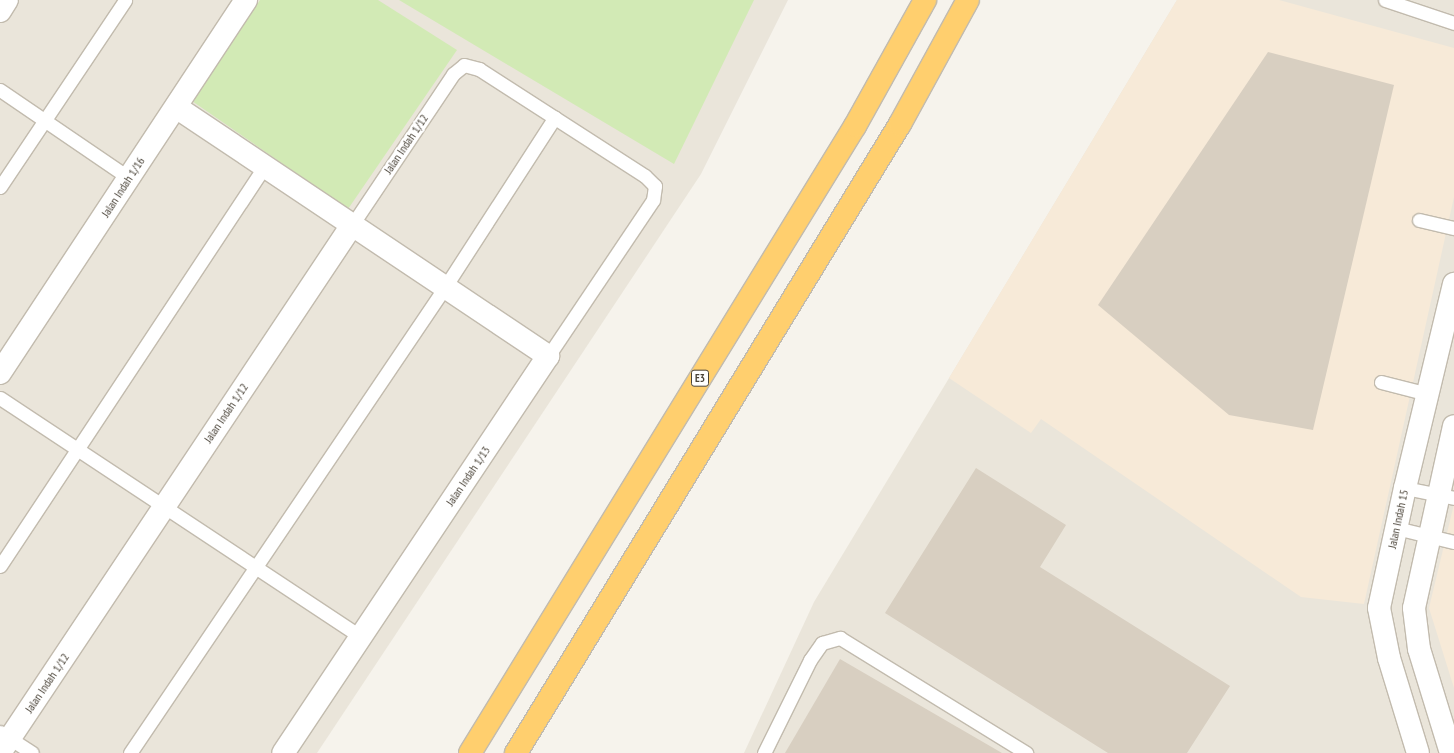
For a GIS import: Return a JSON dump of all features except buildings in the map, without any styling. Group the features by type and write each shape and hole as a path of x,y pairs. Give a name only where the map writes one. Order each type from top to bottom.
{"highway":[{"name":"E3","path":"470,753 855,126 925,0"},
{"path":"516,753 900,124 968,0"}],"street":[{"path":"0,11 7,0"},
{"name":"Jalan Indah 1/16","path":"0,373 246,0"},
{"path":"176,107 548,356"},
{"name":"Jalan Indah 1/12","path":"3,741 164,507 352,225"},
{"name":"Jalan Indah 15","path":"1418,753 1390,658 1379,608 1405,488 1454,284"},
{"name":"Jalan Indah 1/13","path":"283,753 548,356"},
{"path":"1451,753 1418,648 1414,608 1428,536 1446,496 1454,426"}],"lane":[{"path":"0,187 125,0"},
{"path":"1384,0 1454,23"},
{"name":"Jalan Indah 1/12","path":"352,225 453,74 464,65 479,69 555,117"},
{"path":"0,90 129,178"},
{"path":"130,753 445,287 555,117"},
{"name":"Jalan Indah 1/13","path":"548,356 653,200 656,192 651,180 555,117"},
{"path":"0,566 264,166"},
{"path":"1419,220 1454,228"},
{"path":"1381,382 1428,394"},
{"path":"0,398 361,637"},
{"path":"1405,488 1446,496"},
{"path":"1396,528 1454,542"},
{"path":"764,753 810,660 822,643 840,638 1026,753"},
{"path":"3,741 32,753"}],"shaded area":[{"path":"0,0 788,0 701,174 317,753 0,753"},
{"path":"1177,0 1454,0 1454,753 744,753 814,602"},
{"path":"1177,0 1279,0 1454,48 1454,197 1364,604 1301,597 1041,419 1031,433 949,378"},
{"path":"1454,504 1454,688 1429,608"}],"green space":[{"path":"260,0 378,0 457,50 348,209 192,101"},
{"path":"399,0 754,0 674,164"}]}
